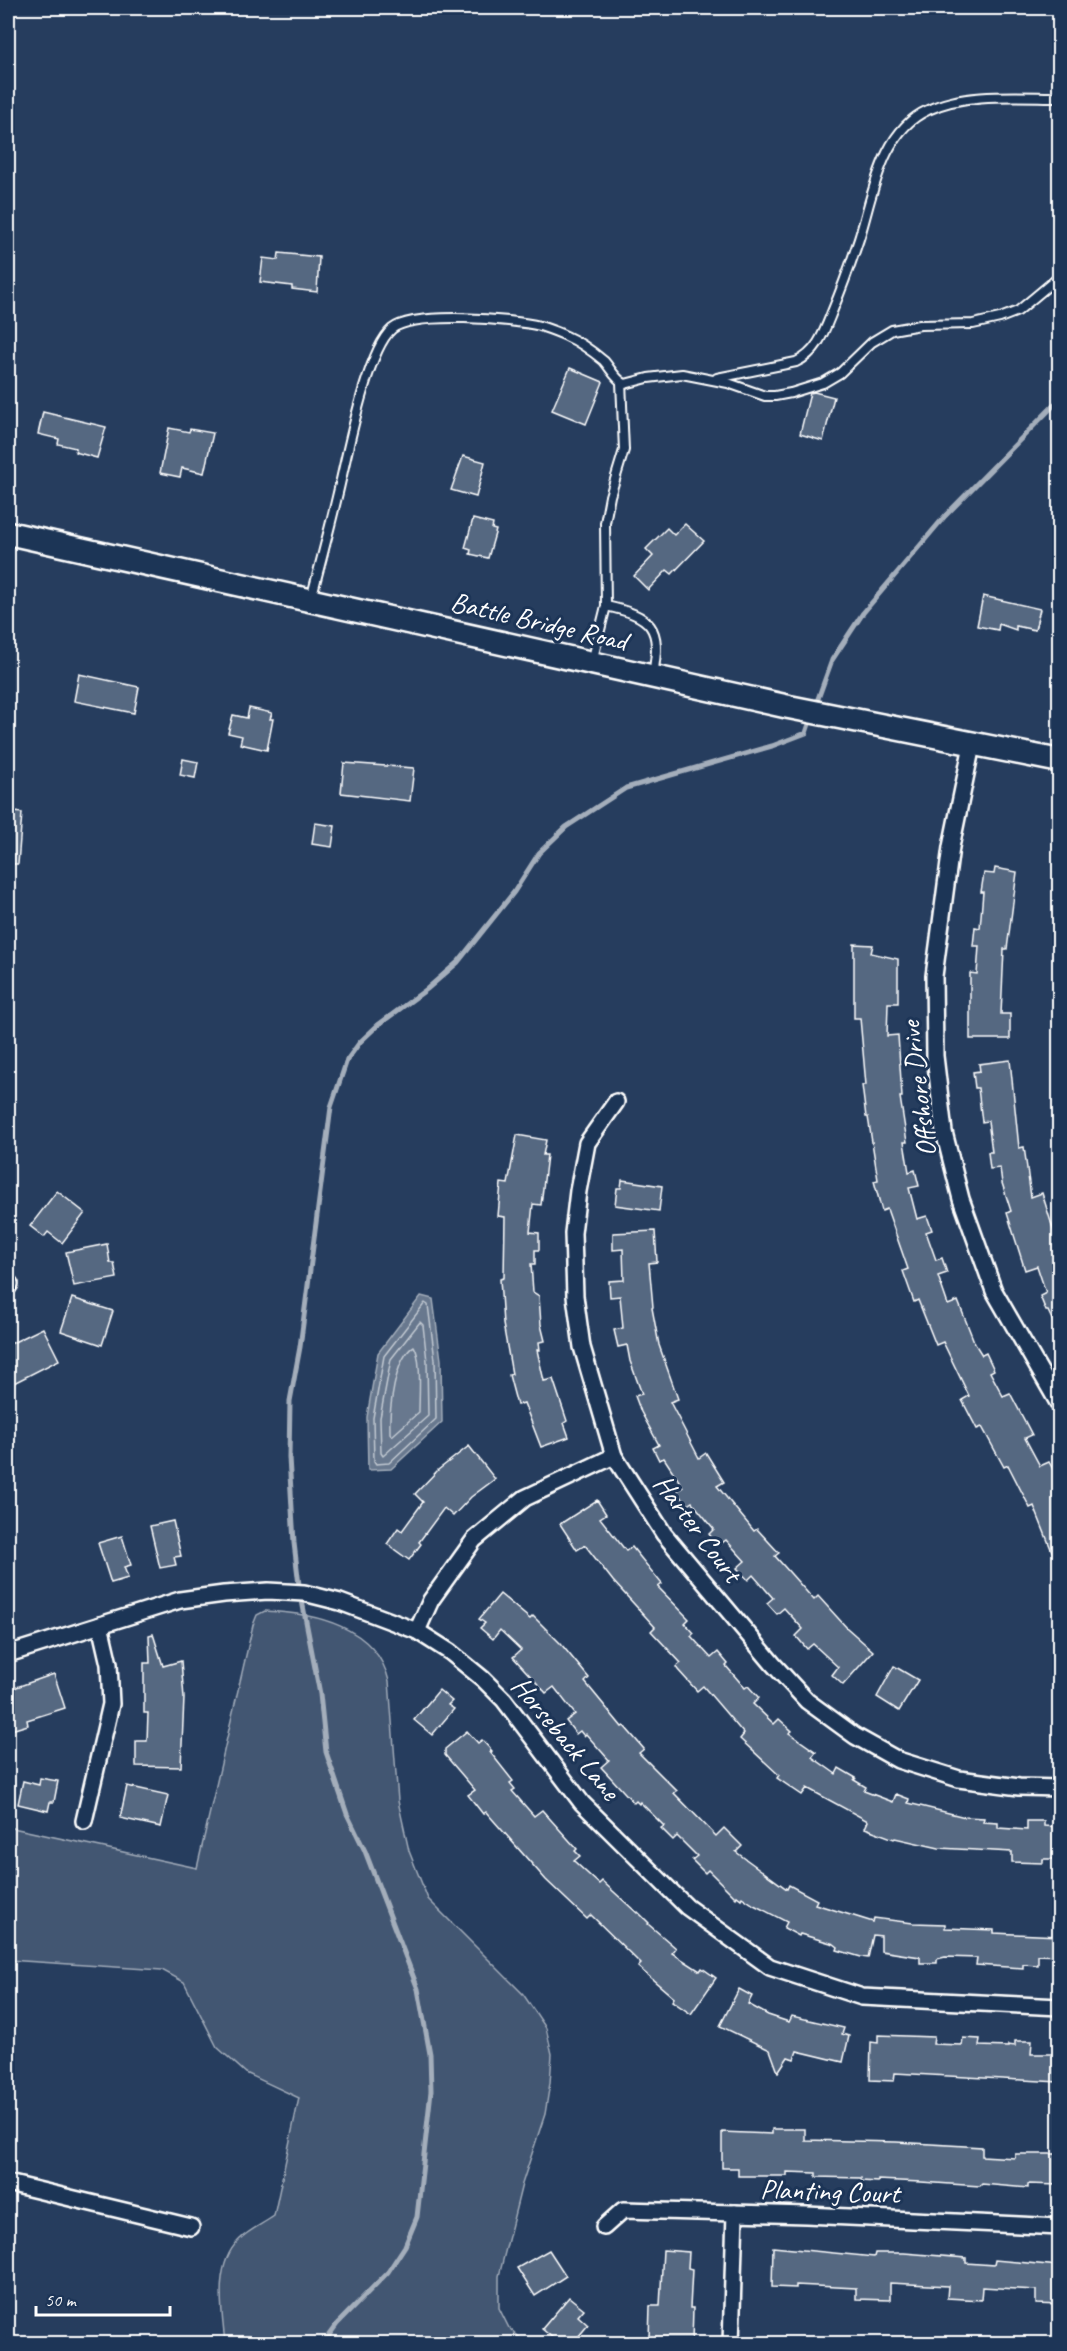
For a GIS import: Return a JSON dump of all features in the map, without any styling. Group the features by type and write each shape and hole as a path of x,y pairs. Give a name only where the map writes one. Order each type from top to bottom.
{"street":[{"name":"Battle Bridge Road","path":"8,533 652,677 972,745 1059,761"},
{"name":"Offshore Drive","path":"972,745 951,847 934,976 935,1056 943,1121 961,1199 994,1291 1059,1406"},
{"name":"Harter Court","path":"616,1102 587,1143 573,1233 575,1296 582,1347 614,1456 664,1534 807,1701 855,1736 898,1760 959,1779 1019,1787 1059,1788"},
{"path":"417,1631 431,1600 474,1540 525,1498 614,1456"},
{"name":"Horseback Lane","path":"8,1654 180,1600 268,1591 304,1593 340,1602 417,1631 450,1652 483,1679 504,1700 582,1803 687,1907 770,1967 862,1997 1059,2007"},
{"path":"84,1821 111,1704 109,1664 100,1625"},
{"path":"8,2183 191,2227"},
{"name":"Planting Court","path":"604,2227 623,2210 1059,2227"},
{"path":"731,2343 735,2213"}],"lane":[{"path":"713,379 796,362 804,359 816,346 838,298 885,158 896,138 916,117 928,110 955,102 987,98 1059,97"},
{"path":"621,382 632,384 648,378 682,374 713,379 765,396 790,393 823,382 840,373 872,342 892,330 928,324 973,324 1000,318 1018,311 1059,276"},
{"path":"311,600 363,390 378,348 391,330 411,321 437,319 468,319 540,326 566,336 589,349 606,363 621,382 624,443 605,523 606,606 592,663"},
{"path":"606,606 636,614 652,626 656,634 652,677"}],"shaded area":[{"path":"265,1611 303,1615 340,1626 357,1635 371,1647 382,1662 389,1681 398,1801 409,1851 428,1899 523,1994 546,2028 552,2054 545,2114 522,2184 499,2276 499,2308 509,2328 526,2343 225,2343 221,2289 225,2262 231,2250 243,2236 274,2216 299,2098 246,2073 217,2047 184,1982 162,1970 8,1960 8,1827 197,1868 253,1625 257,1615"}],"water":[{"path":"421,1296 433,1299 441,1360 442,1422 391,1469 368,1470 367,1417 378,1353"}],"building":[{"path":"279,253 319,257 317,292 260,282 263,258 278,260"},
{"path":"570,368 603,382 586,424 552,410"},
{"path":"810,393 834,397 823,441 800,434"},
{"path":"43,412 106,427 97,458 75,452 76,448 58,444 59,439 38,434"},
{"path":"169,428 213,433 204,473 182,468 180,477 160,473"},
{"path":"463,456 485,462 476,497 451,490"},
{"path":"473,519 493,524 492,529 496,530 488,558 470,554 471,550 465,548"},
{"path":"685,524 704,541 672,574 667,570 648,590 634,576 653,556 646,549 667,528 674,535"},
{"path":"983,596 1040,609 1035,630 1016,626 1016,630 999,624 998,630 977,626"},
{"path":"79,674 139,687 134,713 74,701"},
{"path":"249,708 272,713 267,750 240,744 242,736 228,733 233,715 247,718"},
{"path":"183,759 198,762 195,778 180,775"},
{"path":"344,763 414,768 410,801 341,793"},
{"path":"8,811 22,813 18,864 8,864"},
{"path":"315,823 335,826 332,847 312,844"},
{"path":"995,868 1017,872 1007,949 1004,949 1001,1014 1010,1014 1010,1039 970,1039 970,973 977,974 979,946 973,946 975,927 980,928 984,873 994,874"},
{"path":"854,944 873,945 871,953 898,959 898,1003 888,1003 887,1036 898,1035 902,1097 900,1097 907,1142 904,1142 909,1172 915,1170 919,1186 909,1188 917,1219 927,1216 932,1230 926,1232 936,1260 942,1258 947,1273 938,1276 948,1305 958,1301 975,1344 982,1355 986,1353 994,1370 990,1372 1003,1396 1010,1393 1032,1435 1025,1438 1040,1466 1049,1462 1059,1480 1059,1569 1034,1506 1030,1508 1008,1465 1004,1467 982,1427 977,1429 962,1400 969,1396 943,1342 936,1345 918,1300 914,1302 903,1271 908,1269 887,1209 882,1211 874,1181 878,1180 862,1085 866,1085 860,1018 854,1018"},
{"path":"1010,1060 1019,1148 1024,1147 1031,1197 1042,1193 1059,1248 1059,1334 1040,1296 1046,1293 1037,1266 1025,1270 1007,1213 1011,1211 1000,1168 990,1169 988,1152 992,1152 988,1121 982,1122 978,1088 975,1088 973,1072 980,1071 979,1064"},
{"path":"517,1135 546,1140 543,1155 547,1155 541,1205 533,1204 530,1232 539,1233 539,1250 535,1250 535,1264 531,1264 533,1292 539,1296 541,1325 545,1341 539,1342 540,1350 537,1350 544,1381 553,1379 567,1421 564,1423 569,1437 541,1447 524,1403 517,1405 509,1375 512,1374 503,1324 500,1279 504,1278 505,1217 498,1216 501,1183 508,1184"},
{"path":"622,1180 662,1186 659,1211 615,1205 617,1188 621,1188"},
{"path":"57,1191 85,1213 62,1243 48,1232 44,1237 30,1226"},
{"path":"655,1231 657,1262 649,1263 652,1308 659,1345 678,1399 670,1402 699,1458 706,1453 724,1482 717,1486 754,1531 757,1529 779,1553 775,1556 814,1600 818,1596 847,1628 873,1651 843,1685 832,1675 838,1667 813,1644 807,1649 796,1636 803,1629 784,1608 777,1614 767,1603 773,1598 753,1575 748,1580 737,1568 745,1561 726,1540 718,1546 709,1534 714,1529 692,1502 686,1506 677,1491 683,1487 664,1458 659,1460 653,1448 659,1445 635,1396 642,1394 630,1361 627,1345 618,1347 614,1330 623,1328 620,1296 610,1297 609,1281 624,1280 623,1249 613,1250 613,1233"},
{"path":"107,1244 110,1263 114,1263 117,1278 74,1286 66,1252"},
{"path":"72,1298 113,1311 102,1345 61,1331"},
{"path":"43,1328 59,1360 8,1386 8,1345"},
{"path":"469,1446 495,1479 471,1497 453,1516 444,1508 409,1560 387,1544 398,1528 402,1531 423,1502 415,1494 438,1470"},
{"path":"597,1500 606,1514 600,1518 626,1551 632,1547 662,1584 658,1587 689,1619 685,1623 694,1633 691,1636 711,1658 718,1652 728,1664 726,1666 745,1688 748,1686 759,1698 753,1704 774,1724 779,1719 792,1731 789,1733 816,1752 812,1757 836,1774 839,1768 856,1778 854,1780 866,1787 864,1791 893,1802 896,1794 909,1799 908,1803 965,1817 984,1818 983,1822 998,1823 998,1828 1027,1830 1027,1821 1044,1821 1044,1826 1059,1827 1059,1859 1043,1859 1043,1863 1012,1862 1012,1852 939,1848 894,1839 865,1828 868,1821 807,1788 802,1795 777,1778 779,1775 740,1739 744,1734 703,1686 697,1691 678,1670 676,1667 681,1663 651,1631 655,1627 613,1581 585,1545 577,1550 560,1524"},
{"path":"173,1521 181,1556 174,1557 176,1565 160,1568 150,1526"},
{"path":"122,1536 131,1565 124,1567 128,1578 111,1583 98,1543"},
{"path":"500,1594 530,1619 533,1616 561,1644 589,1678 585,1682 622,1727 624,1726 644,1749 639,1753 677,1791 674,1793 716,1836 724,1828 742,1846 736,1852 787,1889 789,1885 817,1900 815,1904 873,1922 874,1918 945,1924 945,1928 994,1930 994,1933 1059,1936 1059,1956 1038,1955 1038,1965 1023,1964 1023,1968 976,1965 977,1958 945,1957 937,1959 937,1963 920,1963 920,1957 881,1951 881,1936 873,1935 868,1958 861,1957 837,1950 838,1947 834,1944 800,1934 799,1936 784,1928 787,1922 742,1897 741,1899 737,1896 736,1898 708,1870 705,1873 692,1860 697,1856 677,1836 673,1840 661,1828 664,1826 640,1802 639,1804 636,1801 634,1803 601,1767 609,1760 586,1734 584,1736 580,1731 576,1734 566,1721 575,1714 554,1687 546,1693 513,1657 521,1650 500,1630 493,1639 480,1628 485,1623 479,1619"},
{"path":"153,1634 163,1666 181,1661 184,1698 181,1767 136,1766 136,1741 147,1741 148,1713 144,1713 144,1663 150,1663 149,1635"},
{"path":"894,1666 918,1680 899,1711 877,1697"},
{"path":"54,1674 65,1708 27,1720 28,1725 8,1731 8,1690"},
{"path":"439,1690 452,1701 448,1705 454,1709 432,1735 414,1720"},
{"path":"467,1731 478,1743 482,1740 492,1751 490,1752 513,1781 510,1783 515,1789 512,1791 534,1816 542,1810 577,1849 575,1851 580,1856 574,1861 599,1884 602,1881 638,1912 648,1924 676,1948 672,1953 700,1971 702,1968 716,1978 691,2014 672,2001 674,1998 638,1967 641,1964 591,1915 587,1919 546,1880 486,1812 483,1814 468,1795 475,1790 445,1755 445,1749"},
{"path":"40,1778 58,1781 54,1802 50,1802 48,1811 18,1804 23,1781 39,1785"},
{"path":"127,1786 168,1795 161,1827 120,1818"},
{"path":"739,1989 752,1996 748,2004 768,2015 789,2022 792,2016 844,2028 842,2034 849,2036 843,2062 797,2051 794,2059 788,2057 778,2072 770,2050 720,2026"},
{"path":"878,2035 934,2037 933,2044 962,2045 963,2038 980,2039 979,2046 1008,2047 1008,2045 1015,2046 1015,2041 1032,2041 1031,2054 1059,2054 1059,2082 895,2073 894,2081 870,2080 871,2042 878,2043"},
{"path":"772,2129 805,2129 805,2140 982,2147 982,2156 1015,2158 1015,2154 1059,2154 1059,2185 1028,2184 1028,2188 982,2184 980,2186 878,2180 878,2182 861,2181 861,2178 816,2177 816,2173 787,2172 787,2176 738,2176 738,2168 722,2168 722,2132 772,2134"},
{"path":"773,2247 874,2257 875,2253 904,2253 966,2258 966,2263 994,2265 995,2260 1059,2266 1059,2305 1036,2304 1036,2290 982,2287 981,2300 947,2298 948,2286 890,2283 890,2300 856,2299 856,2288 796,2285 796,2288 772,2287"},
{"path":"549,2250 566,2276 535,2296 517,2268"},
{"path":"663,2250 689,2252 688,2268 692,2269 690,2308 693,2308 692,2342 649,2340 650,2306 660,2306"},
{"path":"569,2297 584,2309 578,2316 588,2325 573,2343 559,2343 542,2329"}],"waterway":[{"path":"815,707 832,660 863,613 945,516 1060,399"},
{"path":"328,2344 329,2335 337,2324 388,2272 405,2246 417,2217 431,2091 430,2054 418,1989 365,1851 347,1814 326,1752 320,1694 299,1585 294,1543 289,1457 290,1401 300,1347 331,1107 347,1060 360,1042 458,962 514,892 539,853 566,827 626,788 772,746 806,733 811,718"}]}
